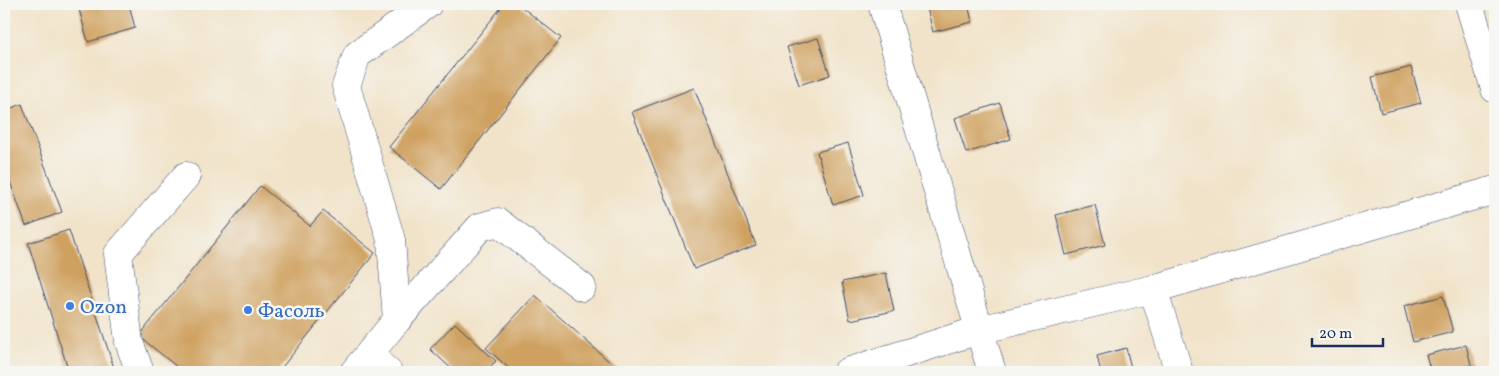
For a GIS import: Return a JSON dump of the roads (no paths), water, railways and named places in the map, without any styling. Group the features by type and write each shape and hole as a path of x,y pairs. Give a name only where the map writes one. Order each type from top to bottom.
{"street":[{"path":"397,320 391,240 346,86 358,55 428,4"},
{"path":"882,4 992,372"},
{"path":"1469,4 1495,89"},
{"path":"140,372 129,342 118,254 186,176"},
{"path":"846,372 979,330 1153,289 1495,190"},
{"path":"370,367 397,320 480,227 498,222 582,287"},
{"path":"1153,289 1179,372"}],"place":[{"name":"Ozon","path":"70,306"},
{"name":"Фасоль","path":"248,310"}]}
